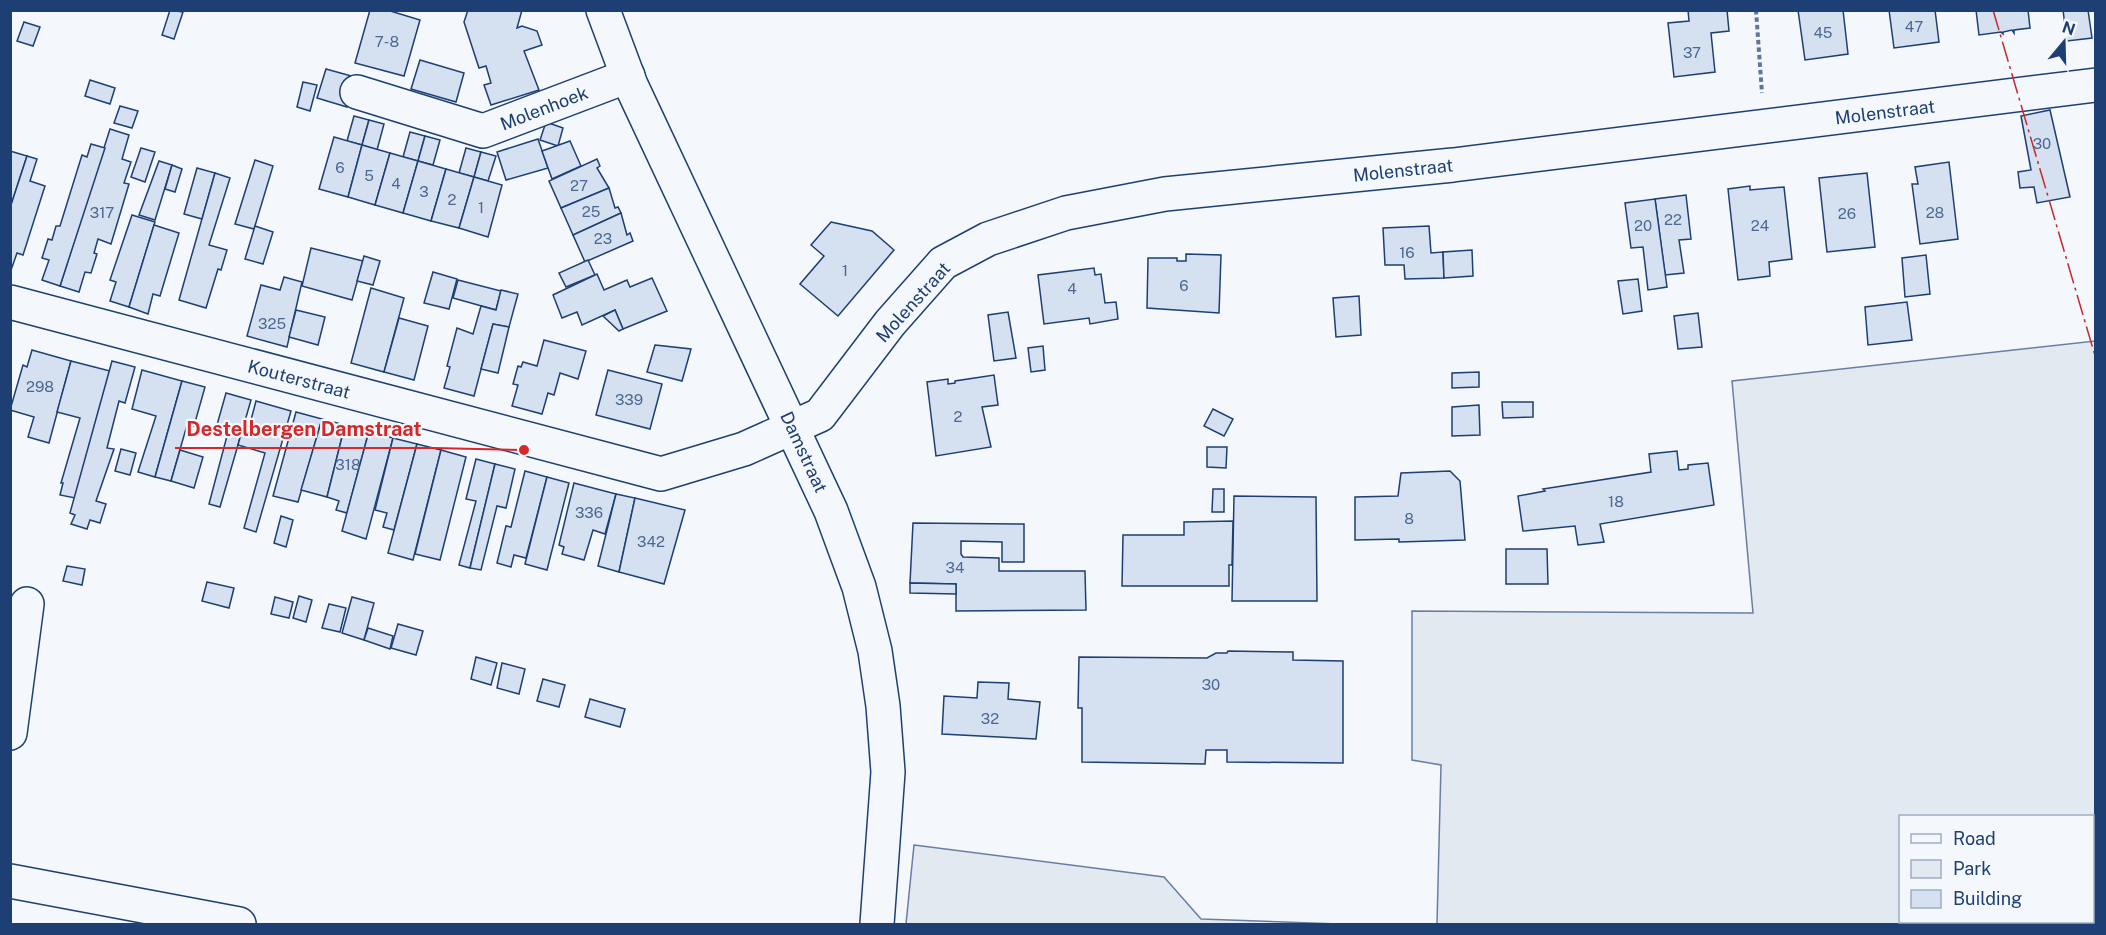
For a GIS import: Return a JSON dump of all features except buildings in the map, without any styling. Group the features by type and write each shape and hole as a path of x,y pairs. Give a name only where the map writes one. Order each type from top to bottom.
{"street":[{"name":"Damstraat","path":"603,10 628,76 831,511 855,576 875,651 883,706 888,772 877,924"},
{"name":"Molenhoek","path":"357,92 483,131 628,76"},
{"name":"Molenstraat","path":"793,428 820,415 890,323 943,263 988,238 1066,213 1166,194 1464,164 2096,86"},
{"name":"Kouterstraat","path":"10,302 661,474 744,449 793,428"},
{"path":"10,733 27,604"},
{"path":"10,881 239,924"}],"path":[{"path":"1756,10 1764,126"}],"green space":[{"path":"2095,341 2095,924 1437,924 1441,765 1412,760 1412,611 1753,613 1732,381"},
{"path":"914,845 1164,877 1201,919 1339,924 906,924"}],"power":[{"path":"1993,10 2096,359"}],"place":[{"name":"Destelbergen Damstraat","path":"524,450"}]}
